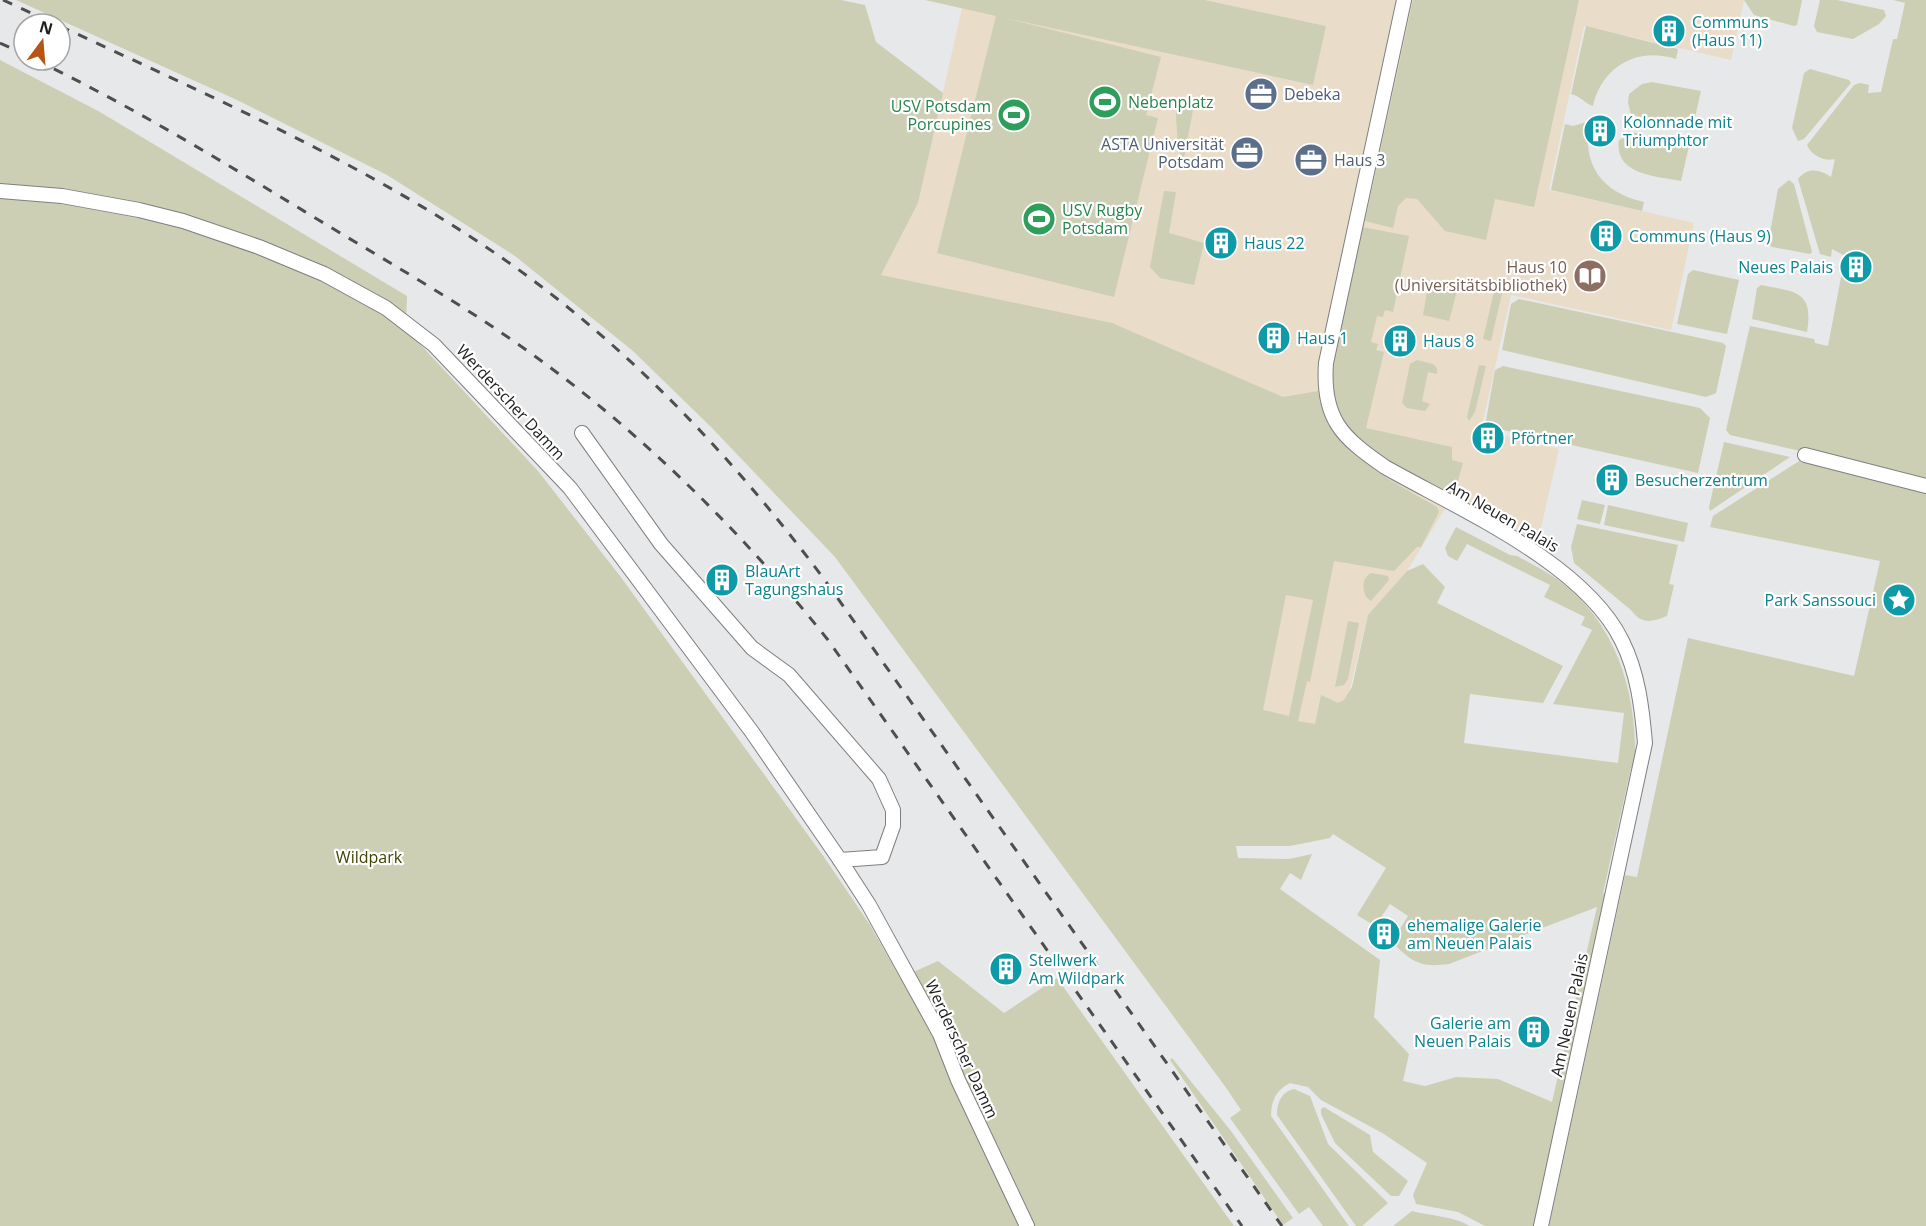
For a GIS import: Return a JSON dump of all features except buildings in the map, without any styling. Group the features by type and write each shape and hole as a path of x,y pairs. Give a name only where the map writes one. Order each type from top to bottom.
{"street":[{"name":"Am Neuen Palais","path":"1404,0 1326,363 1324,388 1328,406 1346,436 1364,452 1385,467 1538,554 1583,590 1607,617 1622,640 1634,671 1642,706 1645,743 1541,1226"},
{"name":"Werderscher Damm","path":"0,191 62,196 139,210 183,221 259,247 324,274 376,303 434,345 570,488 752,732 840,860 869,905 940,1034 958,1080 1027,1226"},
{"name":"Werderscher Damm","path":"582,433 661,544 752,648 789,675 879,779 893,810 893,826 882,857 840,860"},
{"path":"1805,455 1926,486"}],"shaded area":[{"path":"1205,0 1744,0 1731,60 1584,26 1549,190 1694,223 1671,330 1511,295 1481,430 1559,449 1538,541 1452,497 1407,571 1368,615 1335,750 1236,744 881,275 918,203 962,8 1313,85 1325,26"}],"green space":[{"path":"16,0 841,0 865,5 876,42 943,93 918,203 881,275 1112,323 1283,397 1318,391 1336,432 1349,448 1380,474 1437,507 1439,512 1421,547 1417,547 1394,571 1334,561 1310,682 1307,681 1298,721 1315,724 1321,695 1338,703 1344,700 1352,687 1368,615 1407,571 1423,564 1445,587 1437,603 1563,666 1543,703 1470,694 1464,743 1618,763 1624,713 1553,704 1592,630 1581,625 1585,617 1544,597 1550,585 1467,544 1457,561 1448,556 1445,548 1456,527 1545,571 1581,600 1611,642 1621,665 1633,716 1635,768 1631,768 1603,893 1606,894 1534,1226 1485,1226 1458,1212 1416,1204 1413,1195 1427,1163 1384,1134 1321,1100 1308,1087 1290,1083 1275,1096 1271,1116 1349,1226 1323,1226 1309,1207 1299,1214 1230,1118 1241,1110 1227,1089 835,557 712,428 633,351 515,256 387,175 237,100 72,25 72,12 43,12","holes":["1286,595 1313,600 1289,716 1263,710","1333,834 1386,868 1357,915 1375,926 1390,904 1408,916 1392,942 1411,959 1423,964 1449,964 1597,907 1552,1102 1498,1079 1456,1077 1425,1086 1403,1081 1409,1054 1374,1017 1380,960 1280,889 1290,873 1301,880 1312,854 1289,859 1238,858 1236,846 1290,846 1330,838"]},
{"path":"925,0 1205,0 1326,26 1313,85 1001,17 1161,57 1146,115 1158,118 1114,297 937,253 996,16"},
{"path":"1413,0 1579,0 1534,207 1495,199 1486,240 1445,231 1417,199 1406,198 1398,206 1393,228 1365,221"},
{"path":"1744,0 1802,0 1797,25 1754,15"},
{"path":"1820,0 1837,0 1884,10 1886,16 1879,24 1853,39 1817,32 1814,26"},
{"name":"Park Sanssouci","path":"1893,0 1926,0 1926,1226 1549,1226 1625,875 1637,877 1688,638 1854,676 1880,561 1710,527 1713,516 1804,458 1805,452 1730,435 1726,430 1750,326 1814,339 1815,343 1828,346 1845,256 1832,249 1831,257 1820,254 1798,179 1805,172 1814,170 1831,177 1835,159 1827,160 1819,157 1807,145 1854,85 1860,83 1869,85 1868,93 1881,92 1893,39 1897,39 1905,3"},
{"path":"1586,26 1678,49 1676,59 1647,56 1634,58 1622,64 1604,81 1593,106 1590,105 1571,94"},
{"name":"Wildpark","path":"0,60 12,66 12,72 23,72 100,112 407,296 406,329 538,471 620,576 824,857 870,925 900,978 938,961 1004,1013 1057,978 1234,1226 0,1226"},
{"path":"1810,69 1849,80 1851,83 1804,139 1798,141 1792,128 1804,73"},
{"path":"1652,82 1701,91 1693,126 1631,115 1628,103 1629,94 1642,84"},
{"path":"1175,100 1194,105 1183,162 1178,147"},
{"path":"1590,122 1589,151 1598,174 1617,192 1644,202 1642,211 1551,190 1565,124 1573,126"},
{"path":"1628,131 1689,146 1681,181 1649,175 1630,167 1619,152 1619,140 1626,137"},
{"path":"1789,180 1794,184 1812,252 1810,254 1772,247 1768,244 1778,189"},
{"path":"1164,191 1176,192 1169,233 1204,243 1194,285 1160,278 1150,267"},
{"path":"1362,227 1409,236 1393,312 1385,310 1383,317 1377,316 1371,342 1378,344 1376,350 1384,352 1366,428 1452,447 1452,460 1463,463 1455,491 1450,496 1401,470 1366,447 1344,424 1337,409 1333,376 1334,358"},
{"path":"1693,270 1739,280 1727,334 1677,324 1688,274"},
{"path":"1429,280 1458,287 1449,321 1423,315"},
{"path":"1496,283 1504,285 1491,341 1483,339"},
{"path":"1761,285 1784,289 1799,295 1808,308 1807,332 1752,319 1757,288"},
{"path":"1519,299 1723,343 1726,346 1716,393 1706,397 1502,350 1511,304"},
{"path":"1417,360 1433,364 1437,368 1437,374 1428,372 1422,401 1430,404 1425,411 1407,408 1402,403 1410,364"},
{"path":"1479,365 1486,366 1475,412 1469,421 1467,417"},
{"path":"1503,366 1700,408 1710,418 1698,473 1485,426 1495,370"},
{"path":"1724,442 1790,457 1710,511 1709,507"},
{"path":"1582,500 1605,505 1600,524 1577,519"},
{"path":"1608,505 1688,523 1684,542 1604,525"},
{"path":"1577,524 1678,545 1669,584 1674,585 1667,616 1652,621 1639,618 1574,563 1571,547"},
{"path":"1371,573 1388,576 1389,580 1371,601 1366,597 1363,587 1364,580"},
{"path":"1348,621 1359,623 1348,679 1344,685 1335,687"},
{"path":"1172,1058 1231,1131 1293,1218 1283,1225 1170,1060"},
{"path":"1294,1089 1310,1096 1328,1144 1388,1203 1362,1226 1356,1226 1277,1115 1281,1099"},
{"path":"1324,1107 1370,1135 1373,1152 1408,1181 1399,1196 1391,1196 1335,1143 1321,1114 1321,1109"},
{"path":"1412,1211 1449,1218 1470,1226 1393,1226"}],"railway":[{"path":"3,0 29,12"},
{"path":"72,32 278,129 384,184 435,215 486,247 535,282 582,319 669,399 750,486 824,579 1282,1226"},
{"path":"0,43 12,48"},
{"path":"59,72 178,136 483,320 576,387 654,453 691,488 762,562 828,640 1242,1226"}],"place":[{"name":"Communs (Haus 11)","path":"1669,31"},
{"name":"Debeka","path":"1261,94"},
{"name":"Nebenplatz","path":"1105,102"},
{"name":"USV Potsdam Porcupines","path":"1014,115"},
{"name":"Kolonnade mit Triumphtor","path":"1600,131"},
{"name":"ASTA Universität Potsdam","path":"1247,153"},
{"name":"Haus 3","path":"1311,160"},
{"name":"USV Rugby Potsdam","path":"1039,219"},
{"name":"Communs (Haus 9)","path":"1606,236"},
{"name":"Haus 22","path":"1221,243"},
{"name":"Neues Palais","path":"1856,267"},
{"name":"Haus 10 (Universitätsbibliothek)","path":"1590,276"},
{"name":"Haus 1","path":"1274,338"},
{"name":"Haus 8","path":"1400,341"},
{"name":"Pförtner","path":"1488,438"},
{"name":"Besucherzentrum","path":"1612,480"},
{"name":"BlauArt Tagungshaus","path":"722,580"},
{"name":"Park Sanssouci","path":"1899,600"},
{"name":"ehemalige Galerie am Neuen Palais","path":"1384,934"},
{"name":"Stellwerk Am Wildpark","path":"1006,969"},
{"name":"Galerie am Neuen Palais","path":"1534,1032"}]}
